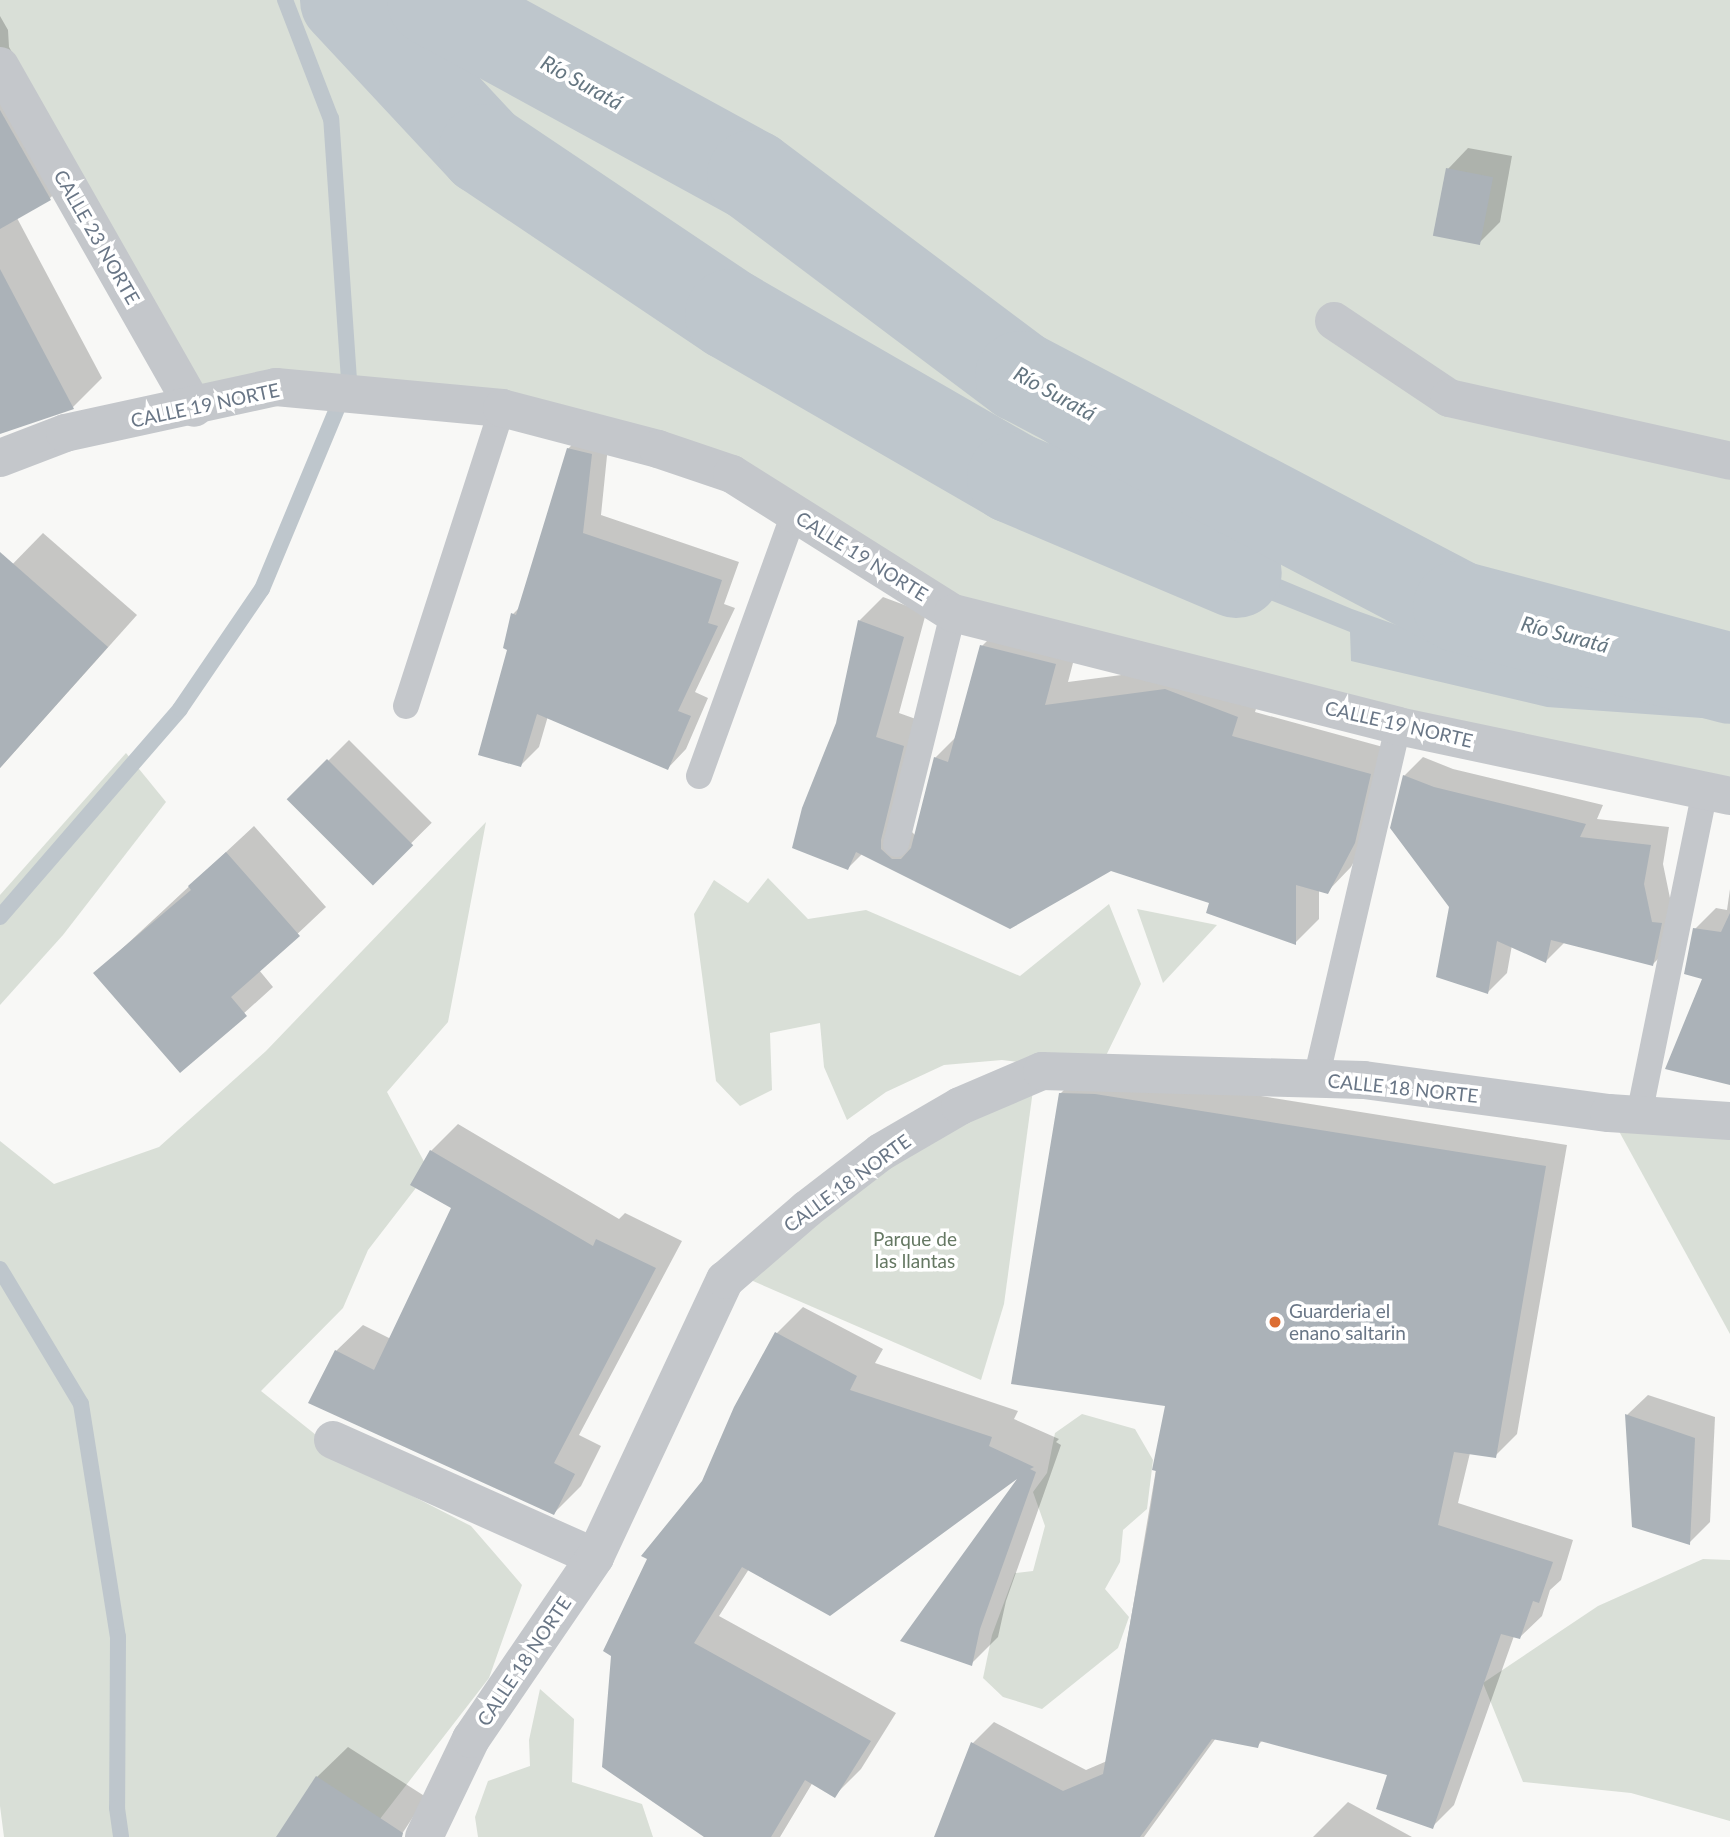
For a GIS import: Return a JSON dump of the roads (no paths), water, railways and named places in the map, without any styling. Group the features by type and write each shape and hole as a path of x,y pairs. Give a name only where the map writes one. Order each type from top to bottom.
{"street":[{"name":"CALLE 23 NORTE","path":"0,66 194,408"},
{"path":"1334,321 1449,398 1730,461"},
{"name":"CALLE 19 NORTE","path":"0,458 65,433 194,408 276,387 502,408 658,449 732,474 953,613 1398,726 1717,794"},
{"name":"CALLE 18 NORTE","path":"424,1837 471,1739 595,1557 725,1280 807,1209 881,1153 960,1106 1042,1071 1364,1080 1639,1115 1730,1121"},
{"path":"333,1440 595,1557"}],"lane":[{"path":"406,706 502,408"},
{"path":"699,776 794,513"},
{"path":"896,844 953,613"},
{"path":"1316,1079 1398,726"},
{"path":"1639,1115 1717,794"}],"waterway":[{"path":"0,917 180,709 262,589 349,380 331,119 285,0"},
{"path":"345,0 484,149 730,314 1012,477 1236,572"},
{"name":"Río Suratá","path":"432,0 752,175 1020,376 1458,606 1730,678"},
{"path":"0,1269 81,1404 118,1637 117,1808 121,1837"}],"place":[{"name":"Guarderia el enano saltarin","path":"1275,1322"}],"park label":[{"name":"Parque de las llantas","path":"915,1250"}]}
